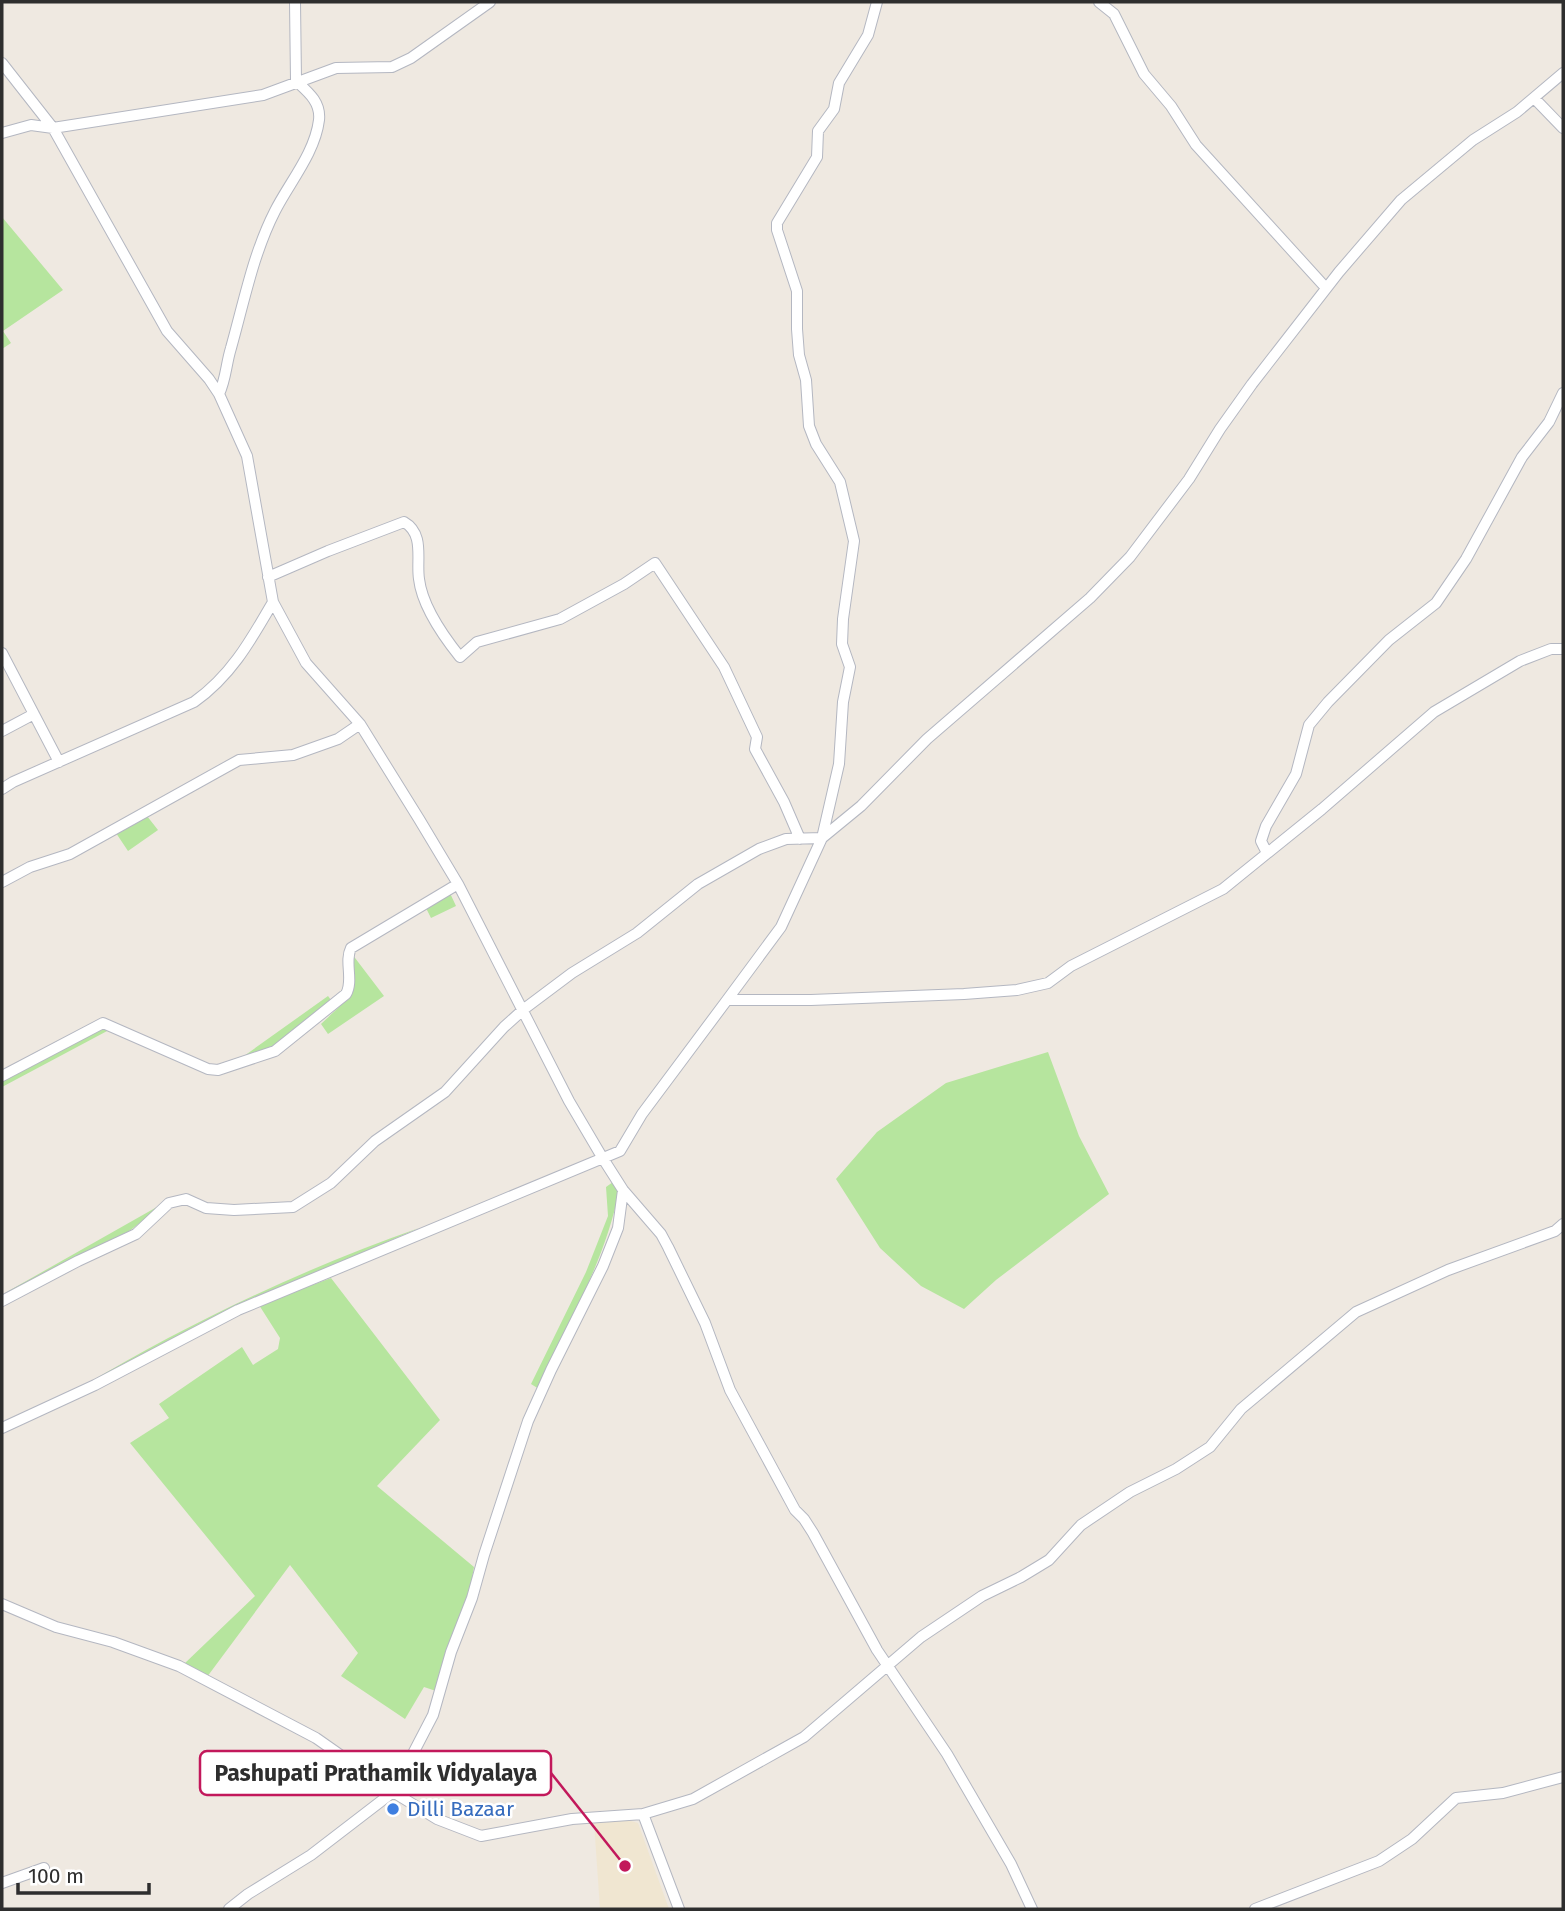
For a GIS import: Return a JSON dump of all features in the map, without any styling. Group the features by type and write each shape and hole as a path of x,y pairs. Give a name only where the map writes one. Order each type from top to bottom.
{"street":[{"path":"219,394 226,378 230,352 257,251 274,211 312,144 319,118 315,99 296,81 295,2"},
{"path":"2,132 31,125 53,128 263,95 335,68 392,67 411,58 490,2"},
{"path":"2,1428 95,1385 238,1310 620,1151 642,1114 781,927 822,838 839,764 850,667 842,644 843,619 854,541 840,482 816,444 809,426 806,380 799,355 797,291 777,223 817,157 818,131 834,109 839,83 868,35 877,2"},
{"path":"1099,2 1114,14 1144,74 1171,106 1196,145 1326,288"},
{"path":"2,63 53,128 167,331 219,394 247,456 273,602 306,663 360,724 458,884 569,1101 623,1190 668,1247 705,1323 730,1390 795,1510 813,1533 848,1602 947,1754 1010,1864 1032,1909"},
{"path":"2,1301 136,1234 169,1203 186,1199 206,1208 234,1210 293,1207 331,1183 375,1141 445,1092 524,1009 572,973 637,933 698,884 759,849 786,839 822,838 861,806 927,739 1090,598 1130,557 1189,479 1252,384 1326,288 1401,201 1473,140 1534,98 1563,73"},
{"path":"1534,98 1563,128"},
{"path":"1267,853 1261,841 1266,826 1296,774 1309,725 1388,640 1436,603 1466,559 1522,457 1549,422 1563,393"},
{"path":"268,577 404,522 412,528 420,551 419,582 431,612 460,657 477,642 560,619 624,584 655,563 724,667 757,737 755,749 784,802 800,839"},
{"path":"2,789 194,702 211,690 239,659 273,602"},
{"path":"727,1000 811,1000 964,994 1017,990 1048,983 1071,966 1223,889 1434,712 1520,661 1551,649 1563,649"},
{"path":"2,653 5,669 59,762"},
{"path":"2,731 34,715"},
{"path":"2,881 30,867 70,854 239,760 293,755 338,739 360,724"},
{"path":"2,1076 103,1023 208,1069 218,1070 275,1051 346,994 349,988 348,953 351,948 458,884"},
{"path":"229,1909 311,1855 393,1792 433,1714 528,1421 603,1266 618,1228 623,1190"},
{"path":"2,1604 56,1627 113,1642 179,1666 316,1738 393,1792 438,1819 481,1836 572,1819 643,1814 693,1800 804,1737 921,1637 982,1596 1049,1560 1080,1525 1130,1492 1176,1469 1210,1447 1241,1409 1356,1312 1448,1270 1555,1230 1563,1224"},
{"path":"1255,1909 1379,1861 1412,1839 1456,1798 1503,1793 1563,1777"},
{"path":"643,1814 679,1909"},
{"path":"2,1882 44,1868"}],"shaded area":[{"path":"624,1819 638,1823 669,1909 600,1909 594,1822"}],"green space":[{"path":"2,217 63,290 3,331 11,343 2,349"},
{"path":"147,816 158,830 128,851 116,833"},
{"path":"449,891 456,906 431,918 426,908"},
{"path":"352,954 384,996 328,1034 321,1024 349,994"},
{"path":"328,996 331,1000 274,1048 237,1061"},
{"path":"99,1028 109,1030 2,1087 2,1080"},
{"path":"1048,1052 1079,1136 1109,1194 996,1280 964,1309 921,1286 880,1248 836,1179 877,1132 946,1083"},
{"path":"613,1182 619,1190 605,1241 539,1389 531,1384 586,1272 608,1216 606,1187"},
{"path":"171,1199 128,1232 5,1293"},
{"path":"419,1228 199,1324 85,1385 206,1318 248,1298"},
{"path":"331,1278 440,1420 377,1486 474,1567 469,1596 436,1691 424,1687 405,1719 341,1676 358,1653 290,1565 207,1677 184,1664 255,1596 130,1443 169,1418 159,1404 242,1347 253,1365 278,1349 280,1338 259,1305"}],"place":[{"name":"Dilli Bazaar","path":"393,1809"},
{"name":"Pashupati Prathamik Vidyalaya","path":"625,1866"}]}
